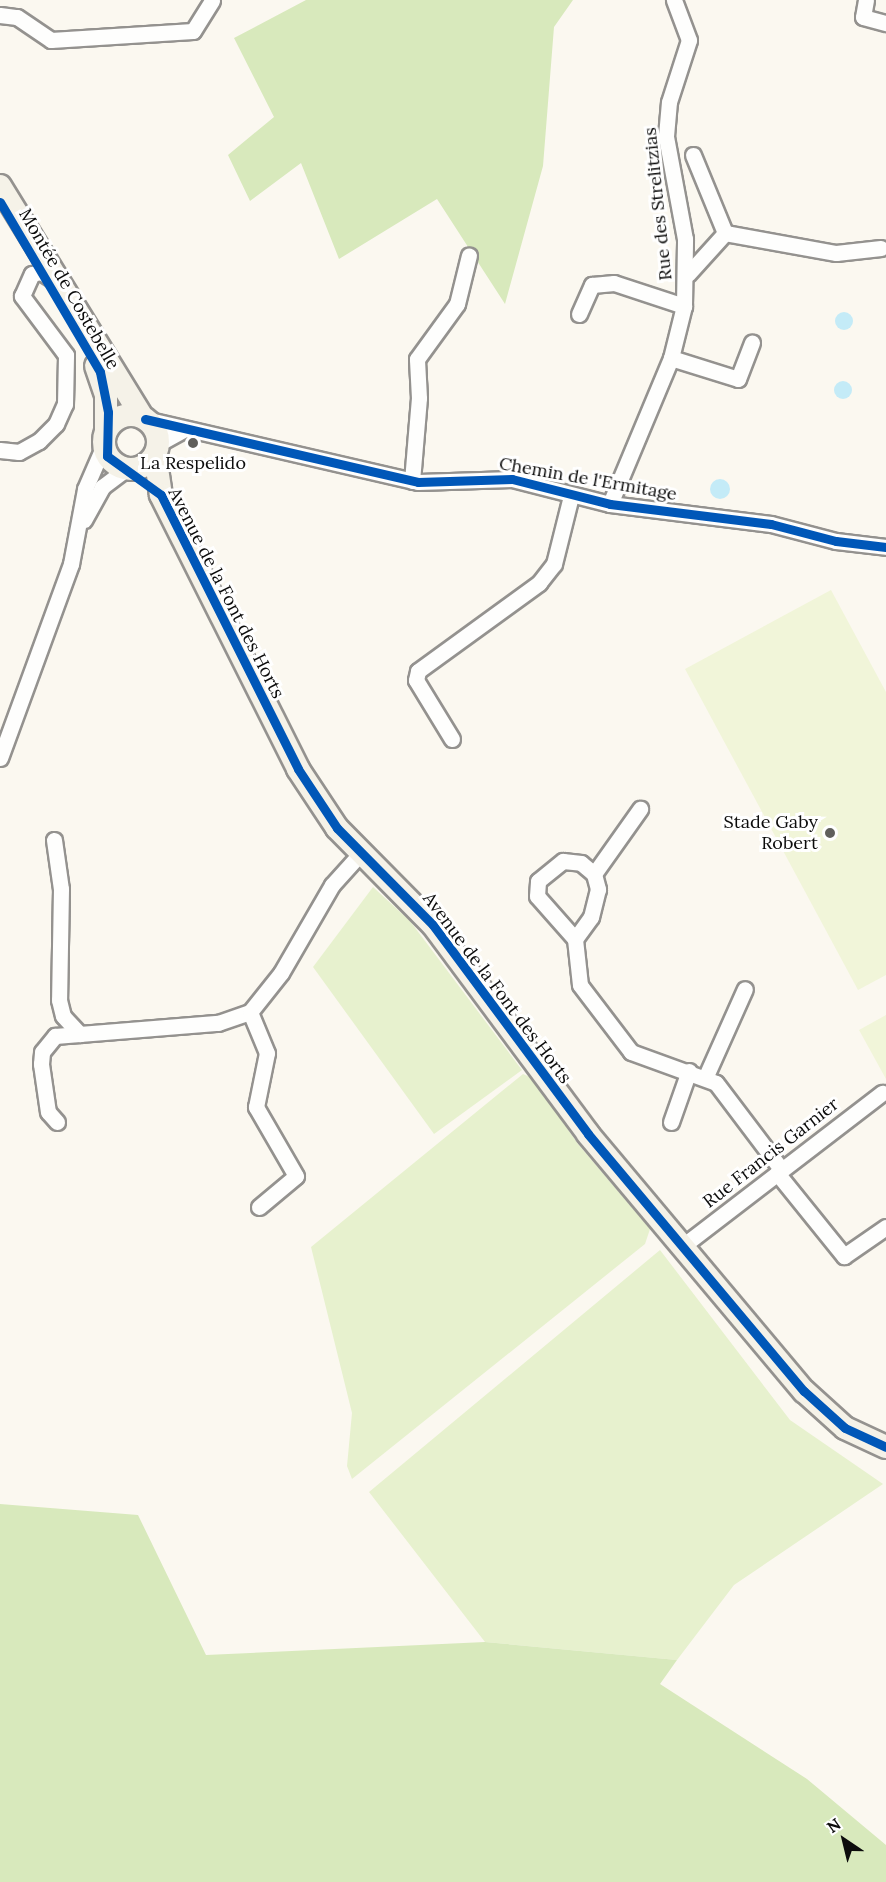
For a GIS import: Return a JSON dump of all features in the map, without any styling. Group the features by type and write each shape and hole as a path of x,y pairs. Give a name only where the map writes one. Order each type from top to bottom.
{"main road":[{"name":"Montée de Costebelle","path":"0,186 144,418"},
{"name":"Montée de Costebelle","path":"0,201 100,372 105,437"},
{"path":"122,416 144,418 156,449 146,464 127,469 111,460 105,437 122,416"},
{"name":"Avenue de la Font des Horts","path":"156,449 161,495 298,769 360,854 433,925 588,1134 684,1245 804,1391 845,1428 886,1447"},
{"name":"Avenue de la Font des Horts","path":"127,469 161,495"}],"street":[{"path":"0,15 17,17 51,40 193,31 212,0"},
{"name":"Rue des Strelitzias","path":"610,504 671,358 684,306 688,274 666,136 669,102 689,40 674,0"},
{"path":"866,0 862,17 886,23"},
{"path":"693,155 725,233"},
{"path":"688,274 725,233"},
{"path":"725,233 836,254 881,248"},
{"path":"412,481 419,398 417,359 458,304 469,255"},
{"path":"0,450 19,452 39,441 56,424 65,404 66,355 22,296 26,280 41,272 50,275 79,316"},
{"path":"579,314 592,285 614,282 684,306"},
{"path":"671,358 738,379 752,343"},
{"name":"Chemin de l'Ermitage","path":"144,418 412,481 512,479 571,496 610,504 771,524 836,541 886,547"},
{"path":"156,449 185,429"},
{"path":"82,523 85,489 105,437"},
{"path":"0,758 82,523 102,487 127,469"},
{"path":"452,739 416,680 418,671 539,584 554,564 571,496"},
{"path":"594,874 640,809"},
{"path":"54,840 62,900 60,1000 63,1016 80,1034"},
{"path":"57,1122 48,1112 42,1052 55,1036 218,1023 250,1012 281,973 332,885 360,854"},
{"path":"574,939 591,917 597,889 594,874 581,863 563,861 538,882 537,896 547,914 574,939 580,985 632,1052 706,1076 844,1256 886,1227"},
{"path":"706,1076 745,989"},
{"path":"250,1012 267,1053 256,1107 296,1176 259,1207"},
{"path":"670,1122 689,1071"},
{"name":"Rue Francis Garnier","path":"684,1245 882,1093"}],"green space":[{"path":"306,0 573,0 554,27 543,166 505,304 437,199 339,259 301,163 250,201 228,155 274,117 234,38"},
{"name":"Stade Gaby Robert","path":"831,590 886,692 886,975 858,990 685,669"},
{"path":"373,887 410,921 522,1070 434,1134 313,967"},
{"path":"886,1015 886,1079 859,1030"},
{"path":"523,1074 532,1078 578,1144 650,1229 645,1244 352,1479 347,1466 352,1413 311,1247"},
{"path":"660,1250 790,1420 883,1484 734,1585 677,1660 485,1642 369,1492"},
{"path":"0,1504 138,1515 206,1655 485,1642 677,1660 660,1684 807,1779 886,1845 886,1882 0,1882"}],"water":[{"path":"840,312 848,312 853,317 851,328 840,330 835,325 835,317"},
{"path":"843,381 849,384 852,390 849,396 843,399 837,396 834,390 837,384"},
{"path":"720,479 727,482 730,489 727,496 720,499 713,496 710,489 713,482"}],"cycle path":[{"path":"0,202 100,372 108,412 107,456 161,495 298,769 337,828 433,925 588,1134 804,1391 845,1428 886,1447"},
{"path":"145,419 418,482 512,479 610,504 771,524 836,541 886,547"}],"place":[{"name":"La Respelido","path":"193,443"},
{"name":"Stade Gaby Robert","path":"830,833"}]}
